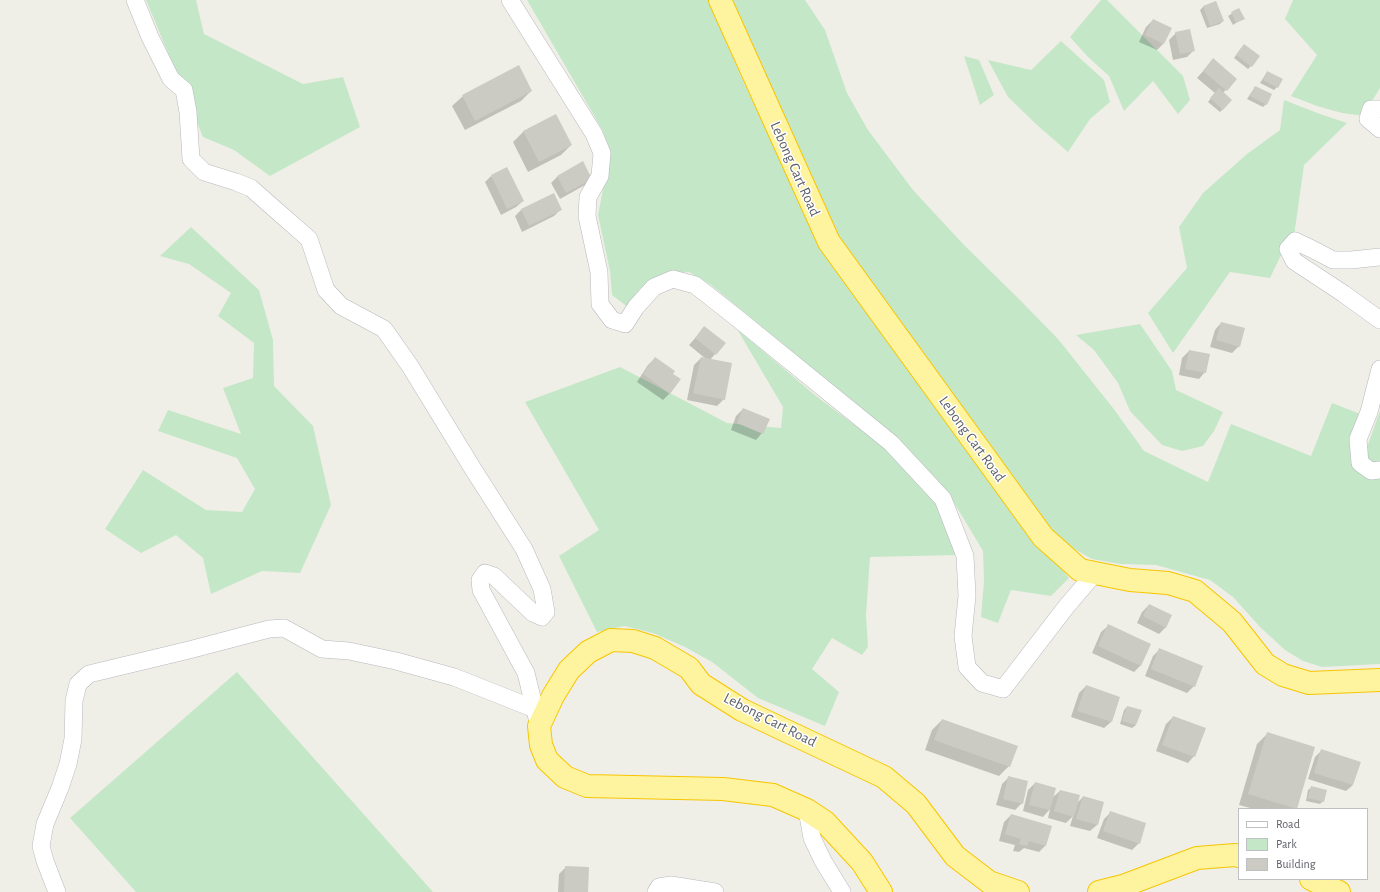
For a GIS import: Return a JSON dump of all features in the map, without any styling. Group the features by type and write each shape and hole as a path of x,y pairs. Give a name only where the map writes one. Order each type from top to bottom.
{"highway":[{"name":"Lebong Cart Road","path":"720,0 829,242 1043,537 1080,570 1130,580 1168,583 1195,592 1232,622 1265,664 1283,675 1309,683 1380,680"},
{"name":"Lebong Cart Road","path":"537,718 569,670 588,652 611,640 632,641 655,648 689,668 701,684 742,710 884,777 916,804 955,856 989,882 1018,892"},
{"path":"537,718 541,745 547,760 565,777 587,786 723,789 773,795 807,810 825,822 862,862 881,892"},
{"path":"1099,892 1122,886 1197,858 1238,856"},
{"path":"1313,880 1339,892"}],"street":[{"path":"135,0 150,37 171,79 184,90 188,112 191,159 204,172 251,188 309,239 326,290 341,306 384,329 410,366 524,549 542,589 546,612 542,617 532,613 494,576 485,573 480,580 481,590 526,673 537,718"},
{"path":"510,0 594,134 602,153 600,176 588,197 587,216 599,272 600,304 612,320 625,324 636,307 654,287 673,279 695,285 891,443 943,499 965,556 967,596 963,636 967,667 982,684 1003,689 1066,607 1095,573"},
{"path":"1380,109 1370,109 1368,118 1380,129"},
{"path":"1380,257 1352,260 1333,260 1312,248 1295,241 1288,249 1294,261 1380,320"},
{"path":"1380,369 1368,412 1358,439 1360,463 1371,472 1380,470"},
{"path":"57,892 41,846 45,824 60,788 72,745 74,701 78,684 89,674 196,649 269,629 284,628 322,649 355,652 396,661 454,677 537,718"},
{"path":"807,810 812,838 823,862 842,892"},
{"path":"656,892 659,887 671,885 715,892"}],"green space":[{"path":"146,0 196,0 204,34 303,84 343,77 360,127 270,176 234,150 203,137"},
{"path":"527,0 708,0 743,81 824,251 1036,538 1069,578 1051,596 1011,590 998,623 981,617 984,581 983,551 950,496 790,350 711,285 689,272 662,274 640,289 629,308 612,295 610,271 598,215 610,153 603,131"},
{"path":"731,0 805,0 825,30 847,93 868,130 913,190 964,245 1058,339 1113,408 1144,451 1208,482 1231,424 1311,456 1332,403 1363,415 1357,464 1380,474 1380,664 1322,667 1303,661 1285,650 1260,627 1233,597 1210,580 1156,565 1120,564 1092,559 1071,547 1050,527 834,238"},
{"path":"1101,0 1107,0 1183,76 1190,100 1178,114 1153,81 1124,111 1109,76 1088,57 1070,37"},
{"path":"1293,0 1380,0 1380,88 1367,109 1365,116 1342,113 1317,106 1291,96 1317,55 1285,19"},
{"path":"1061,41 1104,80 1110,102 1090,119 1068,152 1008,97 988,60 1031,70"},
{"path":"964,56 979,60 994,95 980,105"},
{"path":"1284,100 1347,123 1304,165 1294,236 1280,257 1270,278 1230,272 1173,353 1148,313 1187,268 1179,227 1203,193 1247,154 1280,130"},
{"path":"191,227 259,290 273,340 274,386 313,426 331,505 300,573 262,571 211,594 203,558 176,535 141,553 105,529 143,470 206,510 242,512 255,489 237,458 158,431 168,410 241,434 223,388 253,378 254,343 218,316 231,293 189,264 160,256"},
{"path":"1140,324 1172,371 1176,390 1223,412 1214,431 1203,446 1182,451 1162,445 1130,411 1118,383 1094,350 1076,335"},
{"path":"737,329 816,396 884,447 938,502 957,555 870,557 866,615 868,647 862,655 832,638 812,669 839,692 825,726 758,698 712,662 685,647 653,633 624,626 597,632 559,556 599,530 525,402 620,367 727,423 781,428 783,407"},
{"path":"1380,411 1380,465 1374,465 1365,453"},
{"path":"237,672 433,892 136,892 70,818"}],"building":[{"path":"1216,1 1224,21 1210,26 1203,6"},
{"path":"1239,8 1245,19 1236,23 1231,12"},
{"path":"1153,19 1172,28 1164,44 1145,35"},
{"path":"1190,29 1195,51 1180,54 1175,32"},
{"path":"1244,44 1260,56 1252,67 1236,55"},
{"path":"1213,58 1237,79 1227,91 1203,71"},
{"path":"519,65 532,91 475,121 462,95"},
{"path":"1267,71 1283,79 1278,88 1263,80"},
{"path":"1255,86 1272,94 1267,105 1250,96"},
{"path":"1219,88 1232,100 1223,110 1210,98"},
{"path":"556,114 572,145 539,162 523,131"},
{"path":"583,161 592,179 566,193 557,176"},
{"path":"507,167 524,201 507,209 491,175"},
{"path":"554,193 562,210 529,226 521,209"},
{"path":"1221,322 1245,328 1240,347 1216,340"},
{"path":"704,326 726,343 716,355 695,338"},
{"path":"1189,350 1210,354 1206,373 1185,369"},
{"path":"655,357 675,371 673,374 681,379 670,394 643,374"},
{"path":"701,357 732,363 725,400 693,393"},
{"path":"743,408 770,419 763,434 737,423"},
{"path":"1149,604 1172,615 1166,628 1143,616"},
{"path":"1108,624 1151,644 1141,666 1098,646"},
{"path":"1159,648 1203,666 1195,687 1151,669"},
{"path":"1086,685 1120,697 1112,722 1077,711"},
{"path":"1127,706 1142,710 1136,725 1122,721"},
{"path":"1173,716 1206,728 1195,757 1162,745"},
{"path":"942,719 1018,746 1010,767 934,740"},
{"path":"1267,732 1315,747 1297,808 1248,794"},
{"path":"1321,749 1361,762 1353,785 1314,773"},
{"path":"1008,776 1028,781 1023,804 1003,799"},
{"path":"1035,782 1056,788 1050,810 1029,805"},
{"path":"1311,786 1327,790 1324,802 1308,798"},
{"path":"1060,790 1080,795 1074,817 1054,811"},
{"path":"1083,796 1104,802 1098,825 1076,819"},
{"path":"1110,811 1146,823 1140,844 1103,831"},
{"path":"1011,814 1052,826 1046,846 1029,841 1027,846 1019,844 1021,839 1005,834"},
{"path":"565,866 589,867 588,892 564,892"}]}
